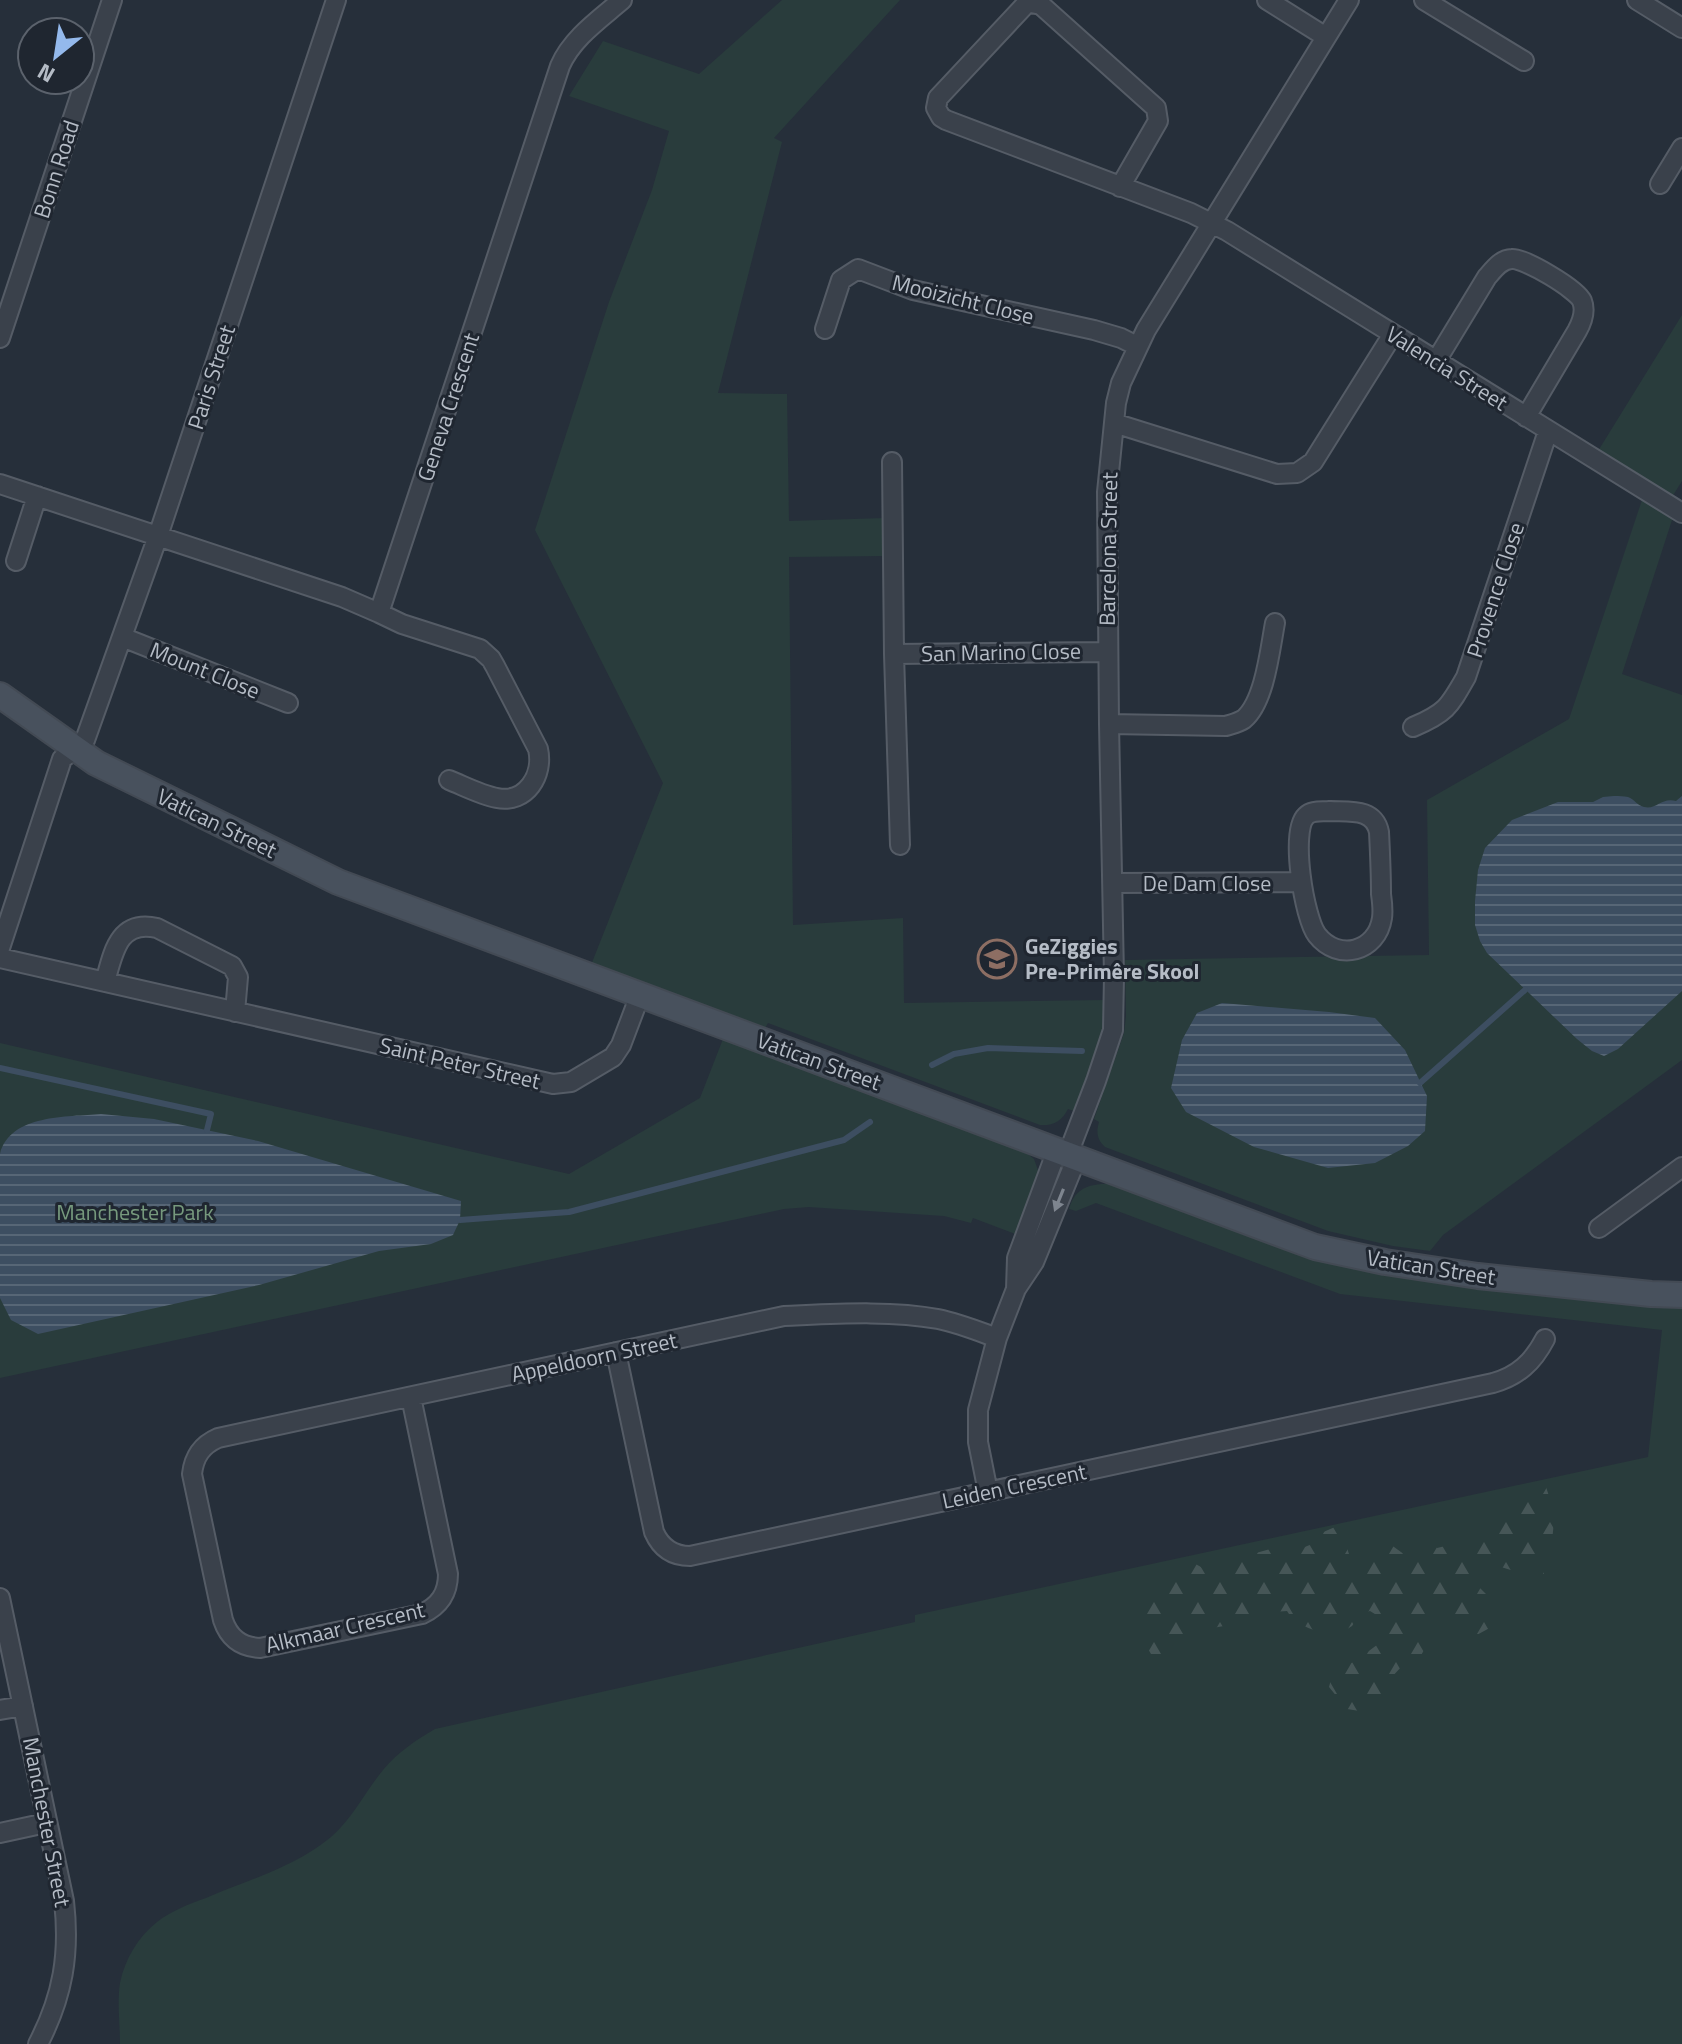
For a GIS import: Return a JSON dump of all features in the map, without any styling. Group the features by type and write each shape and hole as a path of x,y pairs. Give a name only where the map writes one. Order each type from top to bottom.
{"street":[{"name":"Bonn Road","path":"2,327 112,0"},
{"name":"Paris Street","path":"75,749 85,740 158,536 336,0"},
{"name":"Geneva Crescent","path":"379,613 560,66 575,41 622,0"},
{"path":"1267,0 1326,37"},
{"name":"Barcelona Street","path":"988,1492 978,1442 978,1410 997,1338 1016,1289 1034,1262 1067,1153 1113,1030 1107,492 1121,383 1137,346 1349,0"},
{"path":"1424,0 1524,61"},
{"path":"1637,0 1682,28"},
{"name":"Valencia Street","path":"1120,187 1158,121 1156,108 1041,5 1026,4 938,98 937,113 946,120 1120,187 1191,213 1227,231 1682,513"},
{"path":"1660,184 1682,148"},
{"path":"1436,361 1487,277 1504,260 1521,260 1565,286 1582,301 1582,322 1526,417"},
{"name":"Mooizicht Close","path":"825,329 841,280 858,269 913,290 1094,330 1137,346"},
{"path":"1114,423 1277,474 1297,473 1313,462 1393,334"},
{"name":"Provence Close","path":"1413,727 1447,709 1466,677 1548,431"},
{"name":"San Marino Close","path":"892,462 900,845"},
{"path":"0,484 342,597 402,624 486,654 538,749 540,759 536,779 514,797 504,799 449,780"},
{"path":"16,561 37,496"},
{"path":"1109,724 1226,726 1236,723 1252,710 1257,701 1275,623"},
{"name":"Mount Close","path":"122,637 288,703"},
{"name":"San Marino Close","path":"894,654 1108,652"},
{"name":"Vatican Street","path":"0,695 96,763 338,882 1315,1247 1385,1262 1478,1276 1682,1295"},
{"path":"0,948 6,912 62,759 75,749"},
{"name":"De Dam Close","path":"1312,812 1356,812 1366,814 1377,823 1382,919 1370,943 1362,948 1339,950 1317,936 1309,920 1301,882 1299,830 1306,816 1312,812"},
{"name":"De Dam Close","path":"1113,883 1301,882"},
{"path":"105,982 121,937 134,929 157,928 236,970 235,1012"},
{"name":"Saint Peter Street","path":"0,958 560,1085 571,1082 617,1053 640,995"},
{"path":"1599,1228 1682,1167"},
{"name":"Appeldoorn Street","path":"198,1453 203,1446 218,1438 784,1316 881,1315 939,1319 997,1338"},
{"name":"Leiden Crescent","path":"616,1352 654,1532 661,1544 674,1553 690,1556 1493,1383 1522,1370 1545,1339"},
{"name":"Alkmaar Crescent","path":"198,1453 192,1474 223,1620 230,1635 237,1641 260,1648 422,1614 431,1610 444,1595 448,1574 411,1397"},
{"name":"Manchester Street","path":"0,1598 64,1901 65,1967 56,2004 38,2044"},
{"path":"0,1710 23,1706"},
{"path":"0,1833 46,1823"}],"green space":[{"path":"782,0 900,0 774,138 782,142 718,393 787,394 789,521 885,518 885,556 789,557 793,925 903,918 904,1003 1105,1000 1102,1033 1074,1111 1068,1109 1060,1120 1049,1125 1040,1125 768,1023 764,1030 591,965 663,783 535,530 609,302 652,190 669,131 569,96 603,41 699,74"},
{"path":"1682,315 1682,481 1672,497 1598,451"},
{"path":"1643,497 1673,517 1622,674 1682,695 1682,1060 1443,1235 1430,1251 1328,1231 1105,1147 1098,1136 1099,1122 1094,1119 1124,1033 1125,960 1429,955 1427,800 1569,719"},
{"name":"Manchester Park","path":"723,1039 1023,1150 1034,1159 1039,1173 1018,1235 973,1218 971,1223 944,1216 809,1207 784,1209 0,1378 0,1043 569,1174 700,1098"},
{"path":"1101,1184 1114,1184 1345,1267 1405,1277 1682,1306 1682,2044 120,2044 122,1974 133,1949 150,1928 180,1908 271,1872 317,1847 346,1822 389,1764 435,1729 915,1622 915,1615 1648,1457 1662,1330 1340,1294 1096,1203 1076,1211 1069,1209 1080,1191"},
{"path":"1545,1484 1550,1499 1547,1510 1554,1521 1551,1552 1544,1561 1544,1576 1539,1583 1488,1563 1479,1587 1491,1599 1497,1624 1473,1637 1451,1632 1444,1609 1436,1599 1425,1611 1431,1638 1420,1657 1403,1665 1389,1680 1382,1697 1366,1712 1347,1709 1329,1687 1334,1668 1354,1662 1385,1639 1383,1619 1370,1611 1360,1614 1352,1626 1336,1636 1302,1625 1287,1611 1273,1612 1258,1606 1250,1619 1207,1629 1194,1614 1186,1619 1188,1642 1177,1655 1151,1654 1139,1633 1149,1586 1171,1576 1176,1567 1190,1561 1210,1576 1256,1553 1277,1547 1302,1548 1315,1543 1321,1533 1335,1527 1349,1526 1354,1532 1346,1545 1349,1554 1356,1559 1383,1539 1412,1560 1420,1540 1429,1539 1437,1548 1442,1547 1470,1534 1499,1510 1509,1515 1516,1504 1514,1492 1522,1486"}],"water":[{"path":"1614,796 1628,797 1642,806 1652,807 1666,801 1676,801 1682,796 1682,991 1618,1049 1604,1056 1577,1039 1487,953 1475,925 1475,901 1478,870 1485,848 1512,820 1558,802 1593,802"},
{"path":"1222,1003 1375,1018 1405,1050 1427,1096 1425,1131 1408,1146 1375,1163 1328,1168 1254,1147 1186,1112 1171,1088 1182,1040 1197,1013"},
{"path":"101,1114 154,1119 258,1141 461,1201 460,1220 453,1235 431,1244 379,1251 259,1285 38,1334 11,1320 0,1298 0,1154 15,1131 28,1125 57,1117"}],"waterway":[{"path":"1420,1083 1525,990"},
{"path":"932,1065 954,1054 988,1048 1082,1051"},
{"path":"0,1068 211,1114 207,1130"},
{"path":"460,1220 569,1212 844,1140 870,1122"}],"place":[{"name":"GeZiggies Pre-Primêre Skool","path":"997,959"}]}
